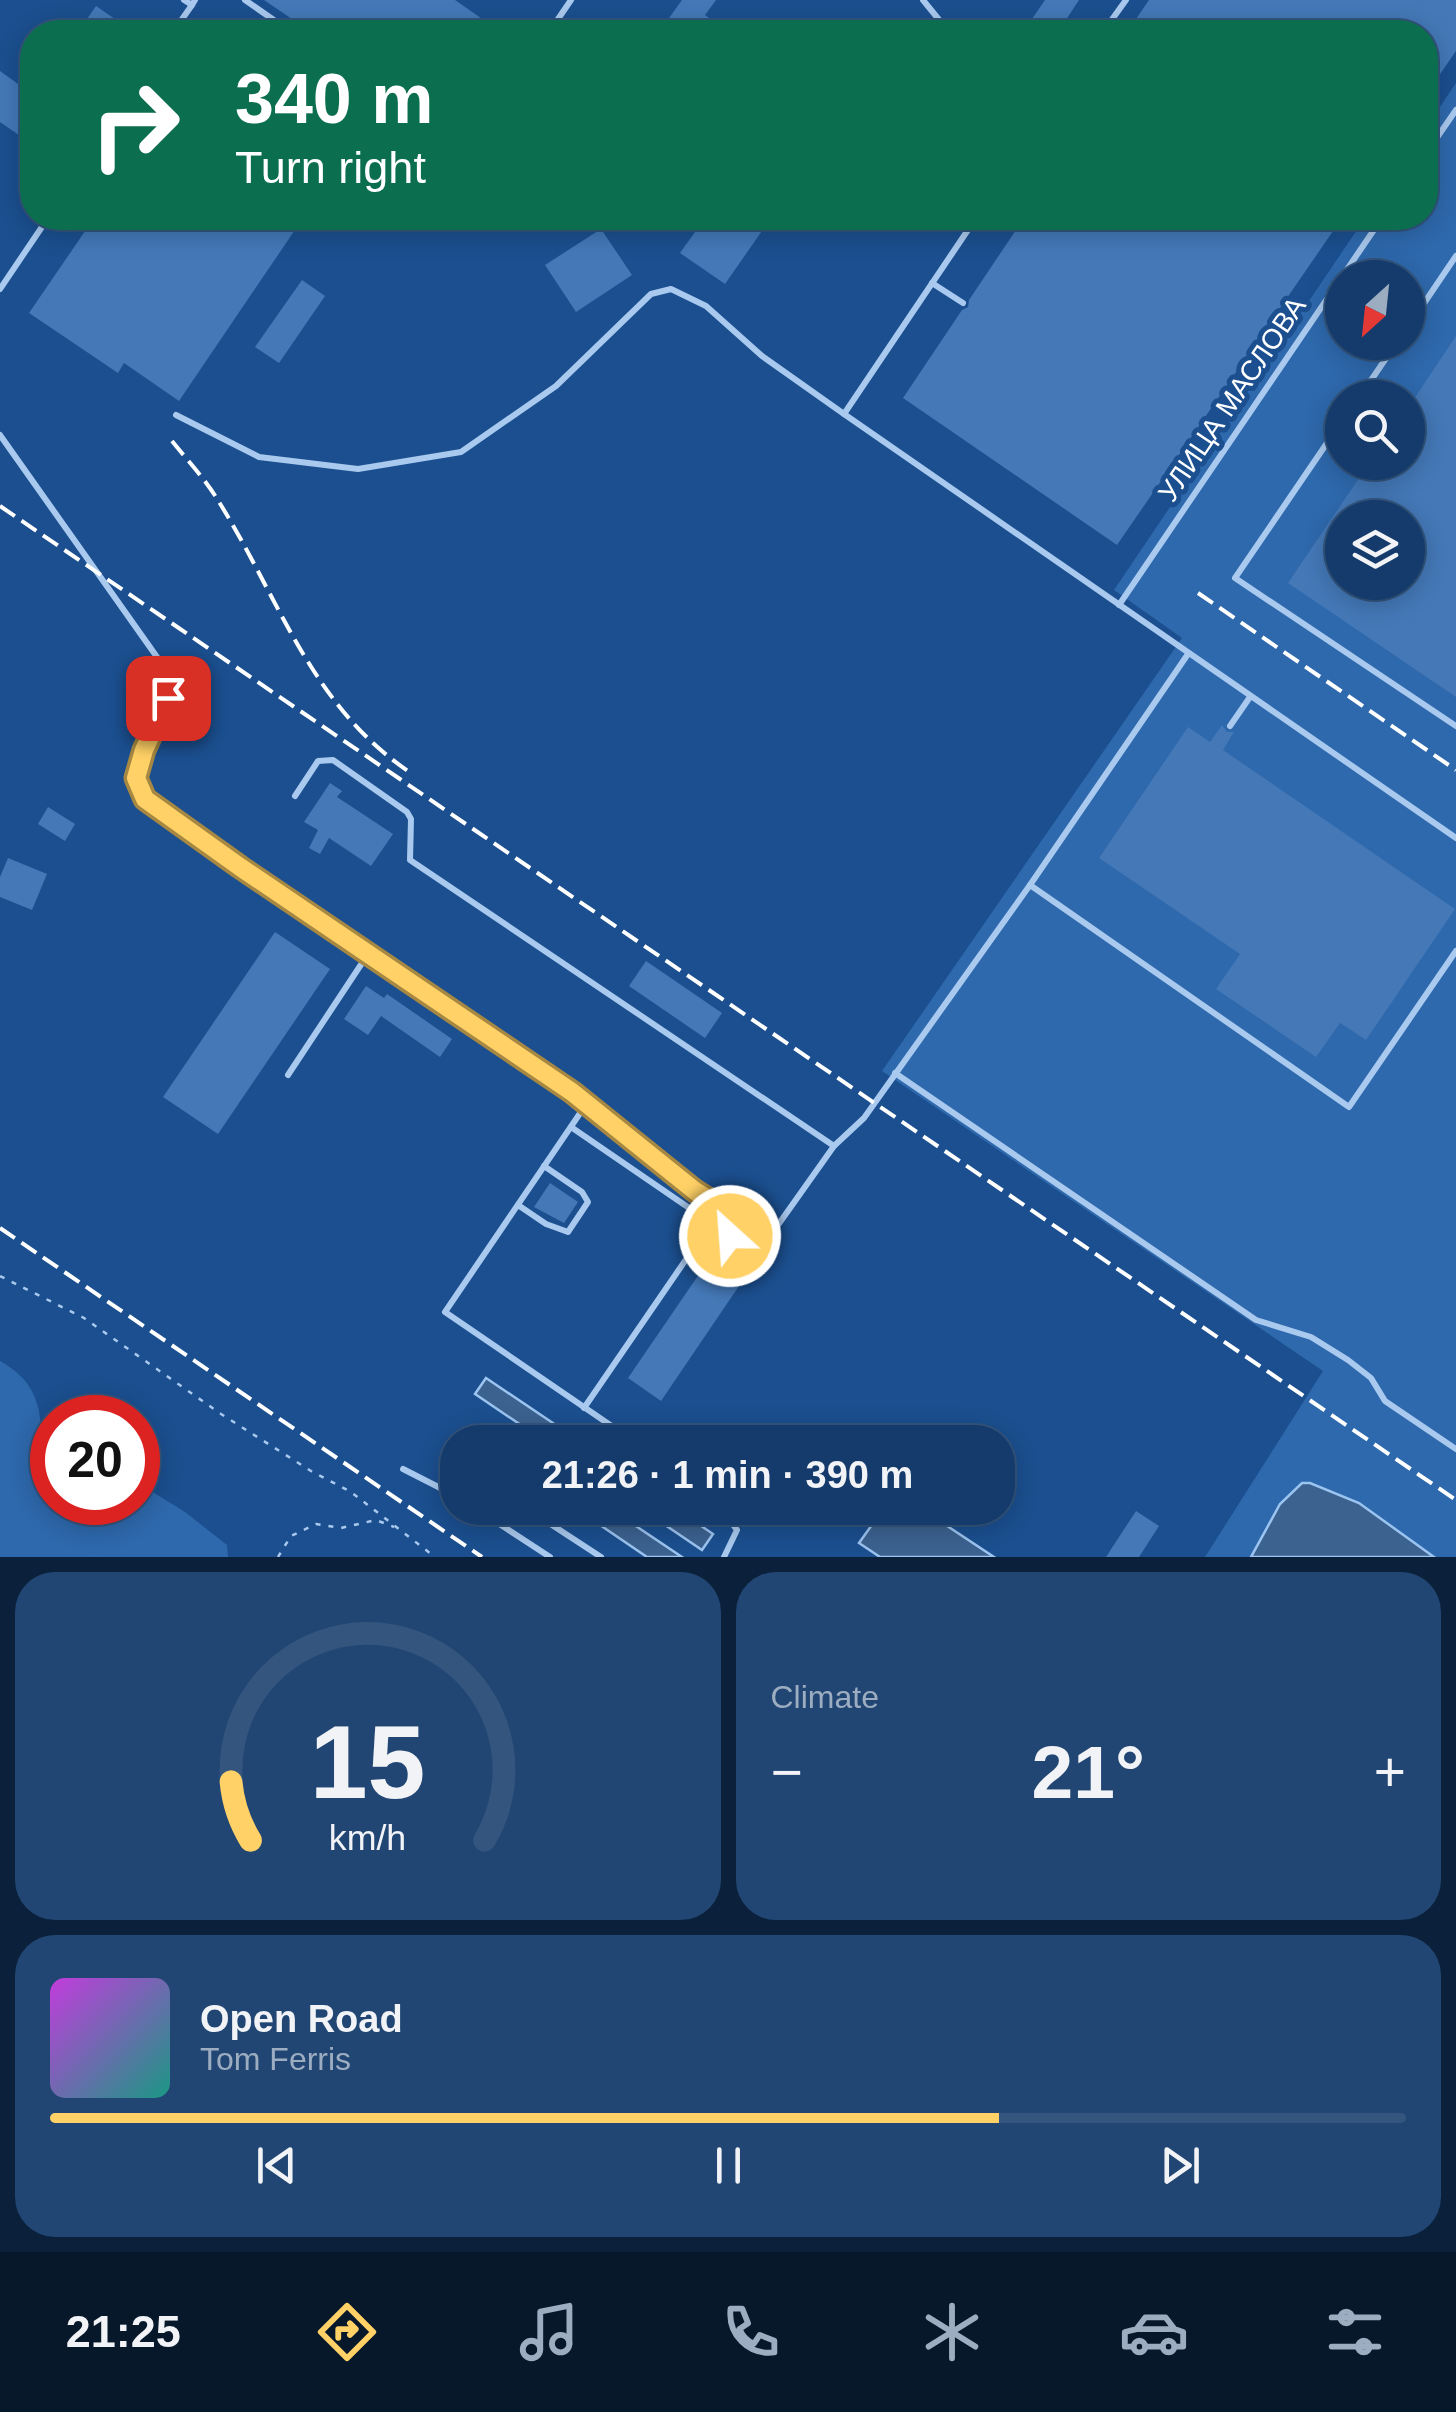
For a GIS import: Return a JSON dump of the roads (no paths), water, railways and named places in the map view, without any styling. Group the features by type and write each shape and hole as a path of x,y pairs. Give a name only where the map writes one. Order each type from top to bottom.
{"lane":[{"path":"184,0 193,3"},
{"path":"245,0 274,20"},
{"path":"923,0 939,20"},
{"path":"1438,136 1456,110"},
{"path":"0,289 40,230"},
{"path":"844,414 968,230"},
{"name":"УЛИЦА МАСЛОВА","path":"1119,605 1374,230"},
{"path":"1425,302 1456,256"},
{"path":"932,283 963,303"},
{"path":"176,415 258,457 358,469 462,452 556,386 651,294 671,289 706,306 762,356 1456,838"},
{"path":"0,435 164,667 168,698 136,778 145,799 586,1103 695,1191 760,1228 778,1225 834,1146 864,1118 1188,654"},
{"path":"1325,446 1234,578 1456,726"},
{"path":"1230,726 1250,697"},
{"path":"295,796 318,761 333,760 407,812 411,819 410,860 834,1146"},
{"path":"1030,885 1349,1107 1456,951"},
{"path":"288,1075 368,954"},
{"path":"895,1073 1256,1320 1294,1330 1348,1360 1371,1378 1385,1401 1456,1449"},
{"path":"586,1103 445,1312 610,1425"},
{"path":"571,1126 730,1236 742,1220"},
{"path":"518,1205 546,1224 568,1232 588,1202 582,1192 544,1166"},
{"path":"584,1408 711,1223"},
{"path":"403,1469 440,1488"},
{"path":"501,1525 550,1557"},
{"path":"552,1525 601,1557"},
{"path":"724,1557 737,1530 733,1525"}],"railway":[{"path":"172,441 219,502 321,682 374,744 408,771"},
{"path":"0,506 1456,1500"},
{"path":"1198,593 1456,770"},
{"path":"0,1228 482,1557"}]}
